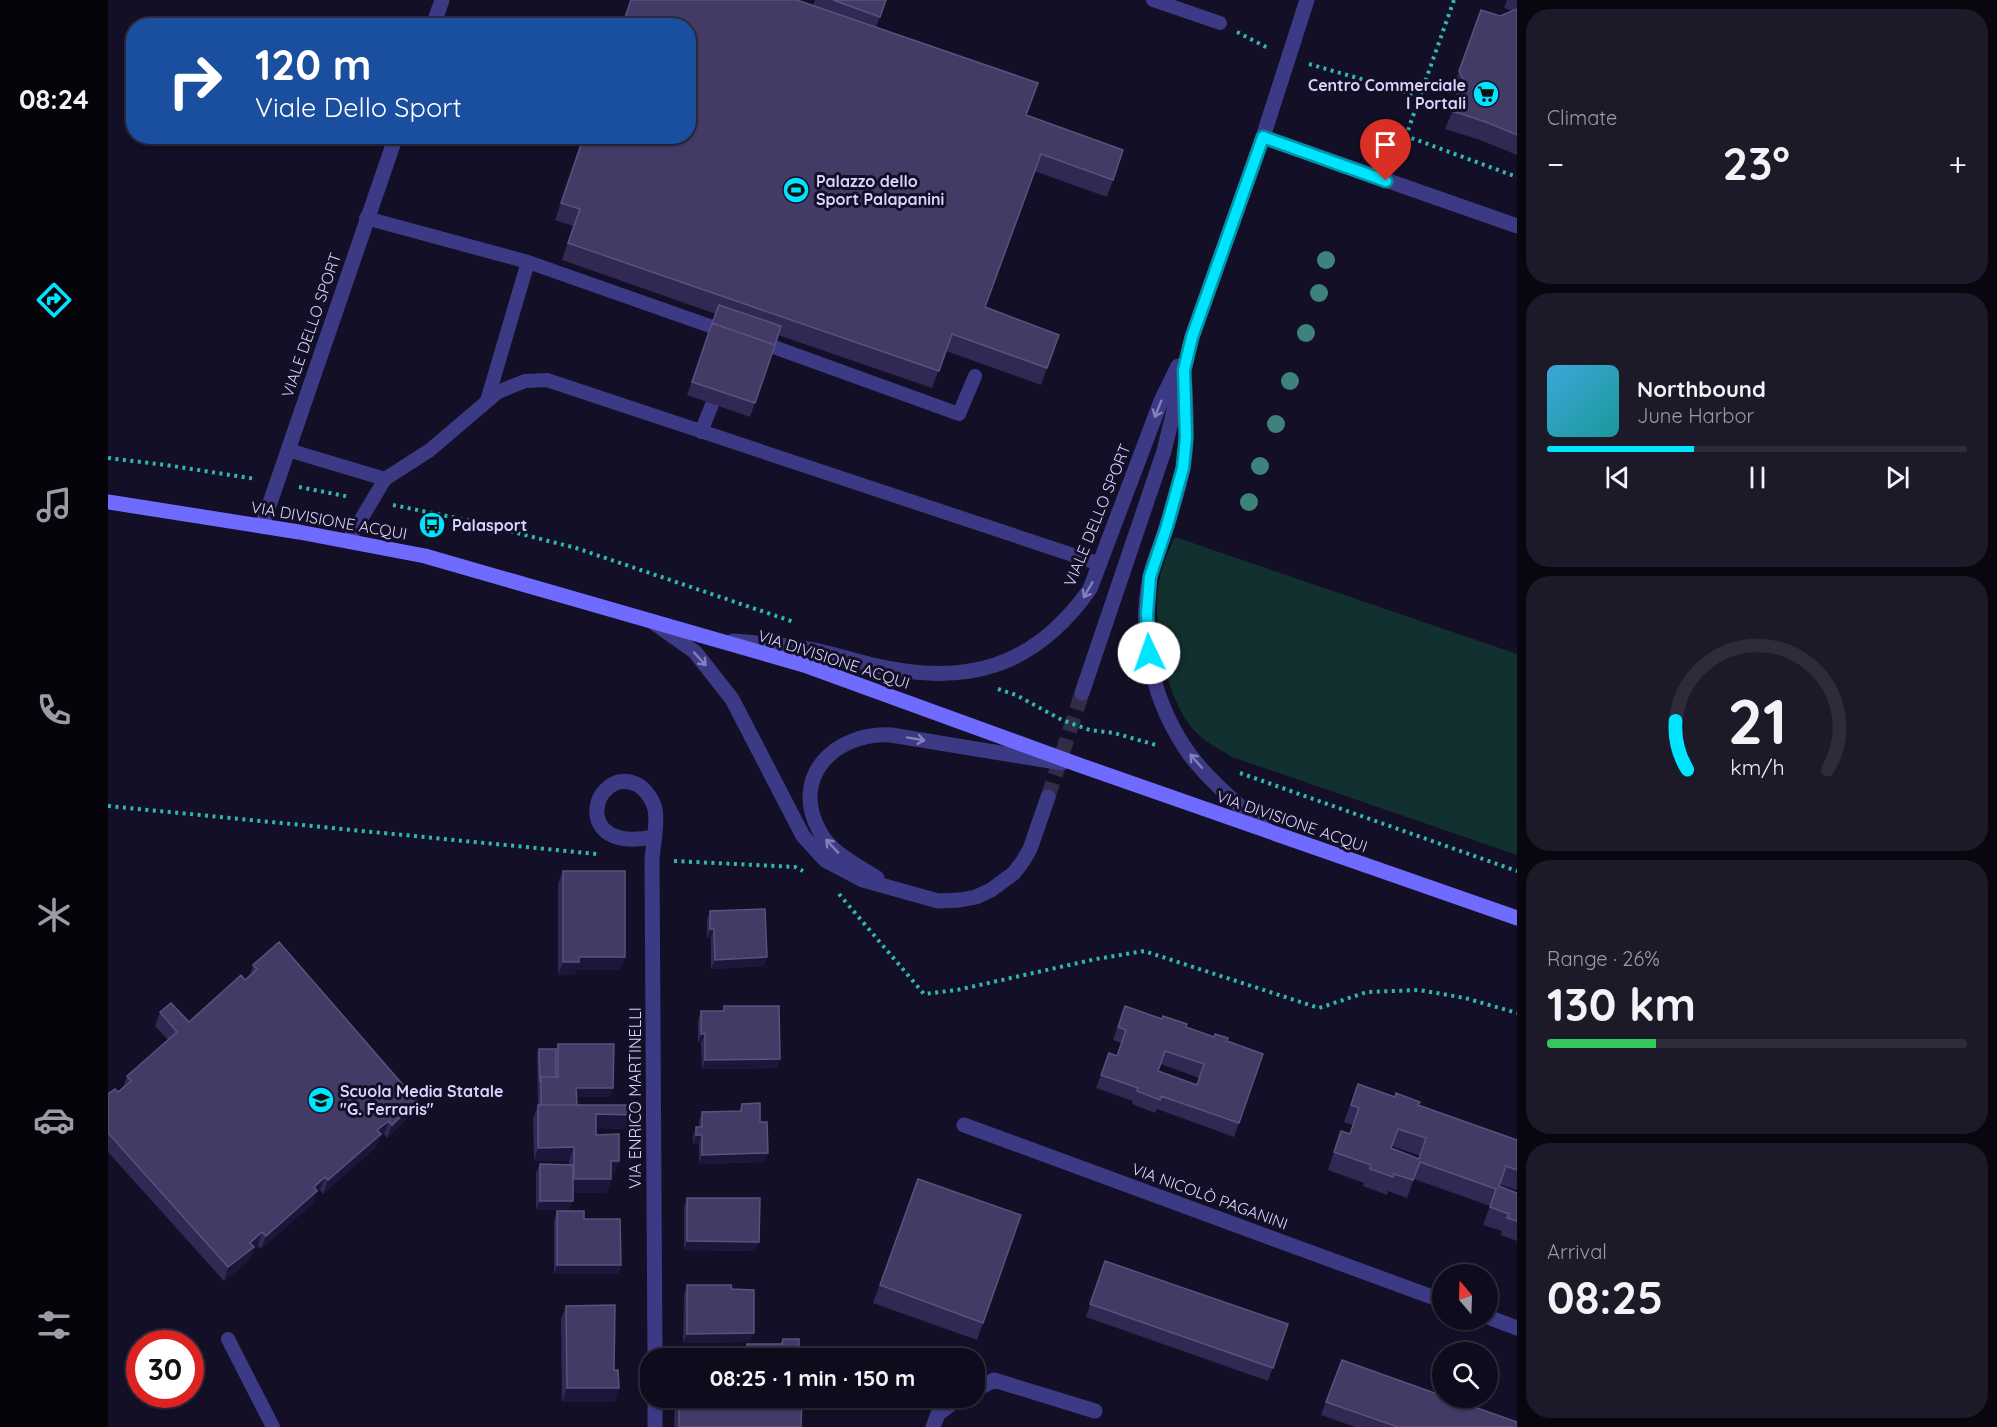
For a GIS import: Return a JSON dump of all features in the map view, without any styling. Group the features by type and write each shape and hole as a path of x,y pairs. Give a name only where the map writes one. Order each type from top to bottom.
{"main road":[{"name":"VIA DIVISIONE ACQUI","path":"112,504 262,526 425,556 804,665 1082,766 1517,918"}],"street":[{"path":"436,18 442,0"},
{"name":"VIALE DELLO SPORT","path":"1082,693 1164,451 1192,337 1263,137 1307,0"},
{"path":"1263,137 1517,226"},
{"name":"VIALE DELLO SPORT","path":"262,526 393,144"},
{"name":"VIALE DELLO SPORT","path":"705,638 809,649 874,666 908,671 964,673 1011,658 1033,648 1073,613 1090,589 1161,401 1192,337"},
{"name":"VIALE DELLO SPORT","path":"1184,370 1186,438 1180,478 1150,577 1147,614 1150,666 1157,692 1171,724 1190,755 1217,784 1268,831"},
{"path":"654,623 695,652 732,699 803,836 825,860 863,880 938,901 968,899 991,890 1014,873 1023,861 1030,849 1048,797"},
{"path":"898,890 840,854 820,832 812,806 811,792 820,764 835,749 864,736 891,735 1082,766"},
{"name":"VIA ENRICO MARTINELLI","path":"653,837 627,840 604,830 597,816 598,800 604,791 618,784 630,782 641,786 650,797 655,809 652,860 655,1348"},
{"name":"VIA NICOLÒ PAGANINI","path":"964,1125 1432,1297"},
{"path":"1498,1321 1517,1328"},
{"path":"985,1385 994,1380 1095,1411"},
{"path":"655,1408 655,1427"},
{"path":"933,1427 938,1414 946,1408"}],"lane":[{"path":"1153,0 1220,23"},
{"path":"366,218 528,262 738,336 734,346"},
{"path":"487,401 528,262"},
{"path":"747,338 960,414 975,376"},
{"path":"701,432 723,375"},
{"path":"348,541 385,479 430,450 498,392 525,381 547,380 1100,564"},
{"path":"288,450 385,479"},
{"path":"228,1339 273,1427"}],"path":[{"path":"1454,0 1406,136 1517,177"},
{"path":"1220,23 1287,57 1420,96"},
{"path":"108,806 604,855"},
{"path":"652,860 795,867 804,872"},
{"path":"832,886 924,994 957,990 1096,959 1144,951 1319,1008 1367,992 1419,990 1465,998 1517,1013"}],"green space":[{"path":"1175,537 1517,654 1517,855 1232,757 1201,737 1189,724 1170,686 1157,619 1159,581 1165,559"}],"building":[{"name":"Palazzo dello Sport Palapanini","path":"631,0 797,0 1038,83 1026,115 1123,150 1113,180 1041,154 985,307 1059,335 1047,368 952,334 939,371 568,243 580,209 561,203 581,144 696,144 696,18 625,18"},
{"path":"833,0 886,0 880,17"},
{"name":"Centro Commerciale I Portali","path":"1517,9 1517,135 1452,111 1465,82 1459,71 1481,10 1500,16"},
{"path":"719,305 781,326 775,345 712,323"},
{"path":"712,323 775,345 755,403 692,382"},
{"path":"563,871 625,871 625,957 579,957 579,962 563,962"},
{"path":"765,909 767,957 715,960 714,929 710,929 710,911"},
{"path":"279,942 417,1101 392,1125 389,1121 377,1130 381,1134 328,1180 325,1177 314,1187 317,1191 266,1236 262,1232 250,1243 254,1247 228,1267 108,1133 108,1094 115,1089 118,1092 131,1081 127,1076 177,1032 160,1012 171,1003 189,1022 241,975 245,980 257,969 253,965"},
{"path":"724,1006 779,1006 780,1059 705,1060 705,1034 701,1034 701,1011 724,1011"},
{"path":"1125,1006 1162,1019 1163,1016 1187,1024 1186,1027 1214,1037 1215,1034 1228,1038 1227,1041 1263,1054 1239,1123 1161,1096 1160,1100 1137,1091 1138,1088 1101,1075 1109,1053 1117,1056 1126,1030 1118,1027","holes":["1165,1051 1204,1064 1197,1085 1158,1071"]},
{"path":"558,1044 614,1044 613,1088 576,1088 577,1105 541,1105 541,1077 558,1077"},
{"path":"539,1049 556,1049 556,1077 541,1077 540,1082"},
{"path":"1358,1084 1395,1097 1396,1093 1420,1102 1418,1105 1517,1140 1517,1170 1506,1166 1499,1186 1517,1193 1517,1221 1507,1218 1509,1214 1490,1207 1496,1189 1420,1162 1413,1180 1394,1174 1393,1177 1370,1169 1371,1165 1334,1152 1341,1131 1350,1134 1359,1108 1351,1105","holes":["1398,1129 1426,1138 1419,1159 1391,1148"]},
{"path":"760,1103 760,1122 767,1122 768,1153 702,1155 702,1135 696,1135 696,1127 702,1127 702,1112 741,1111 742,1104"},
{"path":"538,1105 633,1105 633,1115 596,1114 596,1135 619,1134 619,1161 611,1161 611,1179 574,1179 574,1147 538,1148"},
{"path":"540,1164 573,1165 573,1201 540,1201"},
{"path":"918,1179 1021,1215 983,1323 880,1285"},
{"path":"687,1198 760,1198 759,1242 687,1241"},
{"path":"557,1211 584,1211 584,1219 620,1219 621,1265 557,1265"},
{"path":"1105,1261 1288,1324 1273,1368 1090,1304"},
{"path":"687,1285 731,1285 732,1289 754,1290 754,1333 687,1334"},
{"path":"615,1305 614,1370 618,1370 619,1388 567,1388 566,1306"},
{"path":"783,1339 799,1339 799,1348 747,1348 747,1344 782,1344"},
{"path":"1342,1360 1432,1392 1432,1408 1477,1408 1517,1422 1517,1427 1398,1427 1326,1402"},
{"path":"679,1408 802,1408 801,1427 679,1427"}],"tunnel":[{"path":"1048,797 1082,693"}],"place":[{"name":"Centro Commerciale I Portali","path":"1486,94"},
{"name":"Palazzo dello Sport Palapanini","path":"796,190"},
{"name":"Palasport","path":"432,525"},
{"name":"Scuola Media Statale \"G. Ferraris\"","path":"321,1100"}],"route":[{"path":"1149,653 1147,614 1150,577 1183,468 1186,438 1184,370 1192,337 1263,137 1386,181"}]}
